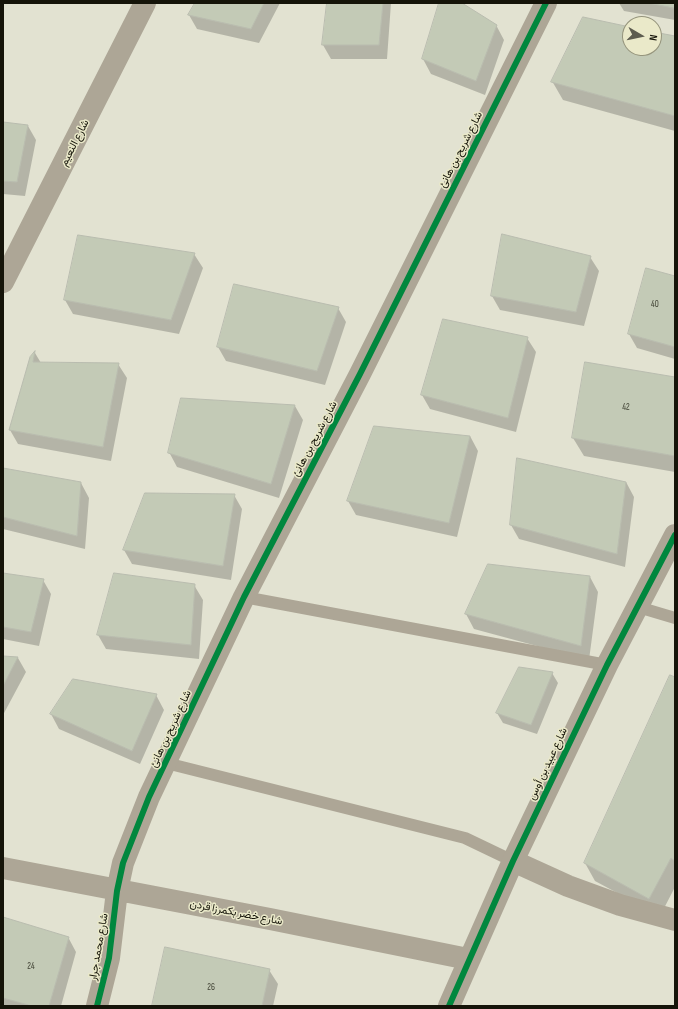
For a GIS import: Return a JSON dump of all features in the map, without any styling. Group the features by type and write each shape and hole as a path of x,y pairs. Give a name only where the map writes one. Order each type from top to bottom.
{"street":[{"name":"شارع النعيم","path":"3,282 145,3"},
{"name":"شارع شريح بن هانئ","path":"117,891 123,863 133,835 244,597 360,374 546,3"},
{"name":"شارع عبيد بن أوس","path":"449,1006 513,861 607,665 675,535"},
{"path":"513,861 568,886 620,905 675,920"},
{"name":"شارع خضر بكمرزا قردن","path":"3,868 117,891 270,919 468,960"},
{"name":"شارع محمد جرار","path":"97,1006 109,958 117,891"}],"lane":[{"path":"244,597 607,665"},
{"path":"638,606 675,618"},
{"path":"166,763 465,838 513,861"}],"building":[{"path":"195,3 264,3 251,29 188,15"},
{"path":"327,3 383,3 379,45 322,45"},
{"path":"439,3 462,3 497,25 476,81 422,59"},
{"path":"649,3 675,3 675,8"},
{"path":"583,17 622,25 622,56 662,56 662,34 675,36 675,116 551,82"},
{"path":"3,122 28,125 17,182 3,181"},
{"path":"502,234 591,256 576,312 491,296"},
{"path":"78,235 195,253 171,320 64,300"},
{"path":"646,268 675,276 675,347 628,334"},
{"path":"234,284 339,307 317,371 217,347"},
{"path":"443,319 528,337 508,418 421,395"},
{"path":"35,351 33,362 119,363 103,447 9,430 30,357"},
{"path":"585,362 675,377 675,456 572,438"},
{"path":"181,398 295,405 271,484 168,453"},
{"path":"374,426 470,436 449,523 347,501"},
{"path":"517,458 626,482 617,554 510,525"},
{"path":"3,468 81,482 77,536 3,517"},
{"path":"145,493 235,494 223,566 123,550"},
{"path":"488,564 590,576 581,646 465,614"},
{"path":"3,573 44,579 31,632 3,627"},
{"path":"114,573 195,584 191,645 97,635"},
{"path":"3,656 18,657 3,686"},
{"path":"519,667 553,672 531,725 496,713"},
{"path":"670,675 675,677 675,861 671,858 649,899 584,863"},
{"path":"73,679 157,694 132,751 50,714"},
{"path":"3,917 69,937 49,1006 32,1006 3,998"},
{"path":"165,947 270,969 262,1006 152,1006"}],"cycle path":[{"path":"97,1006 109,958 117,891 123,863 149,797 244,597 360,374 546,3"},
{"path":"449,1006 513,861 607,665 675,535"}]}
